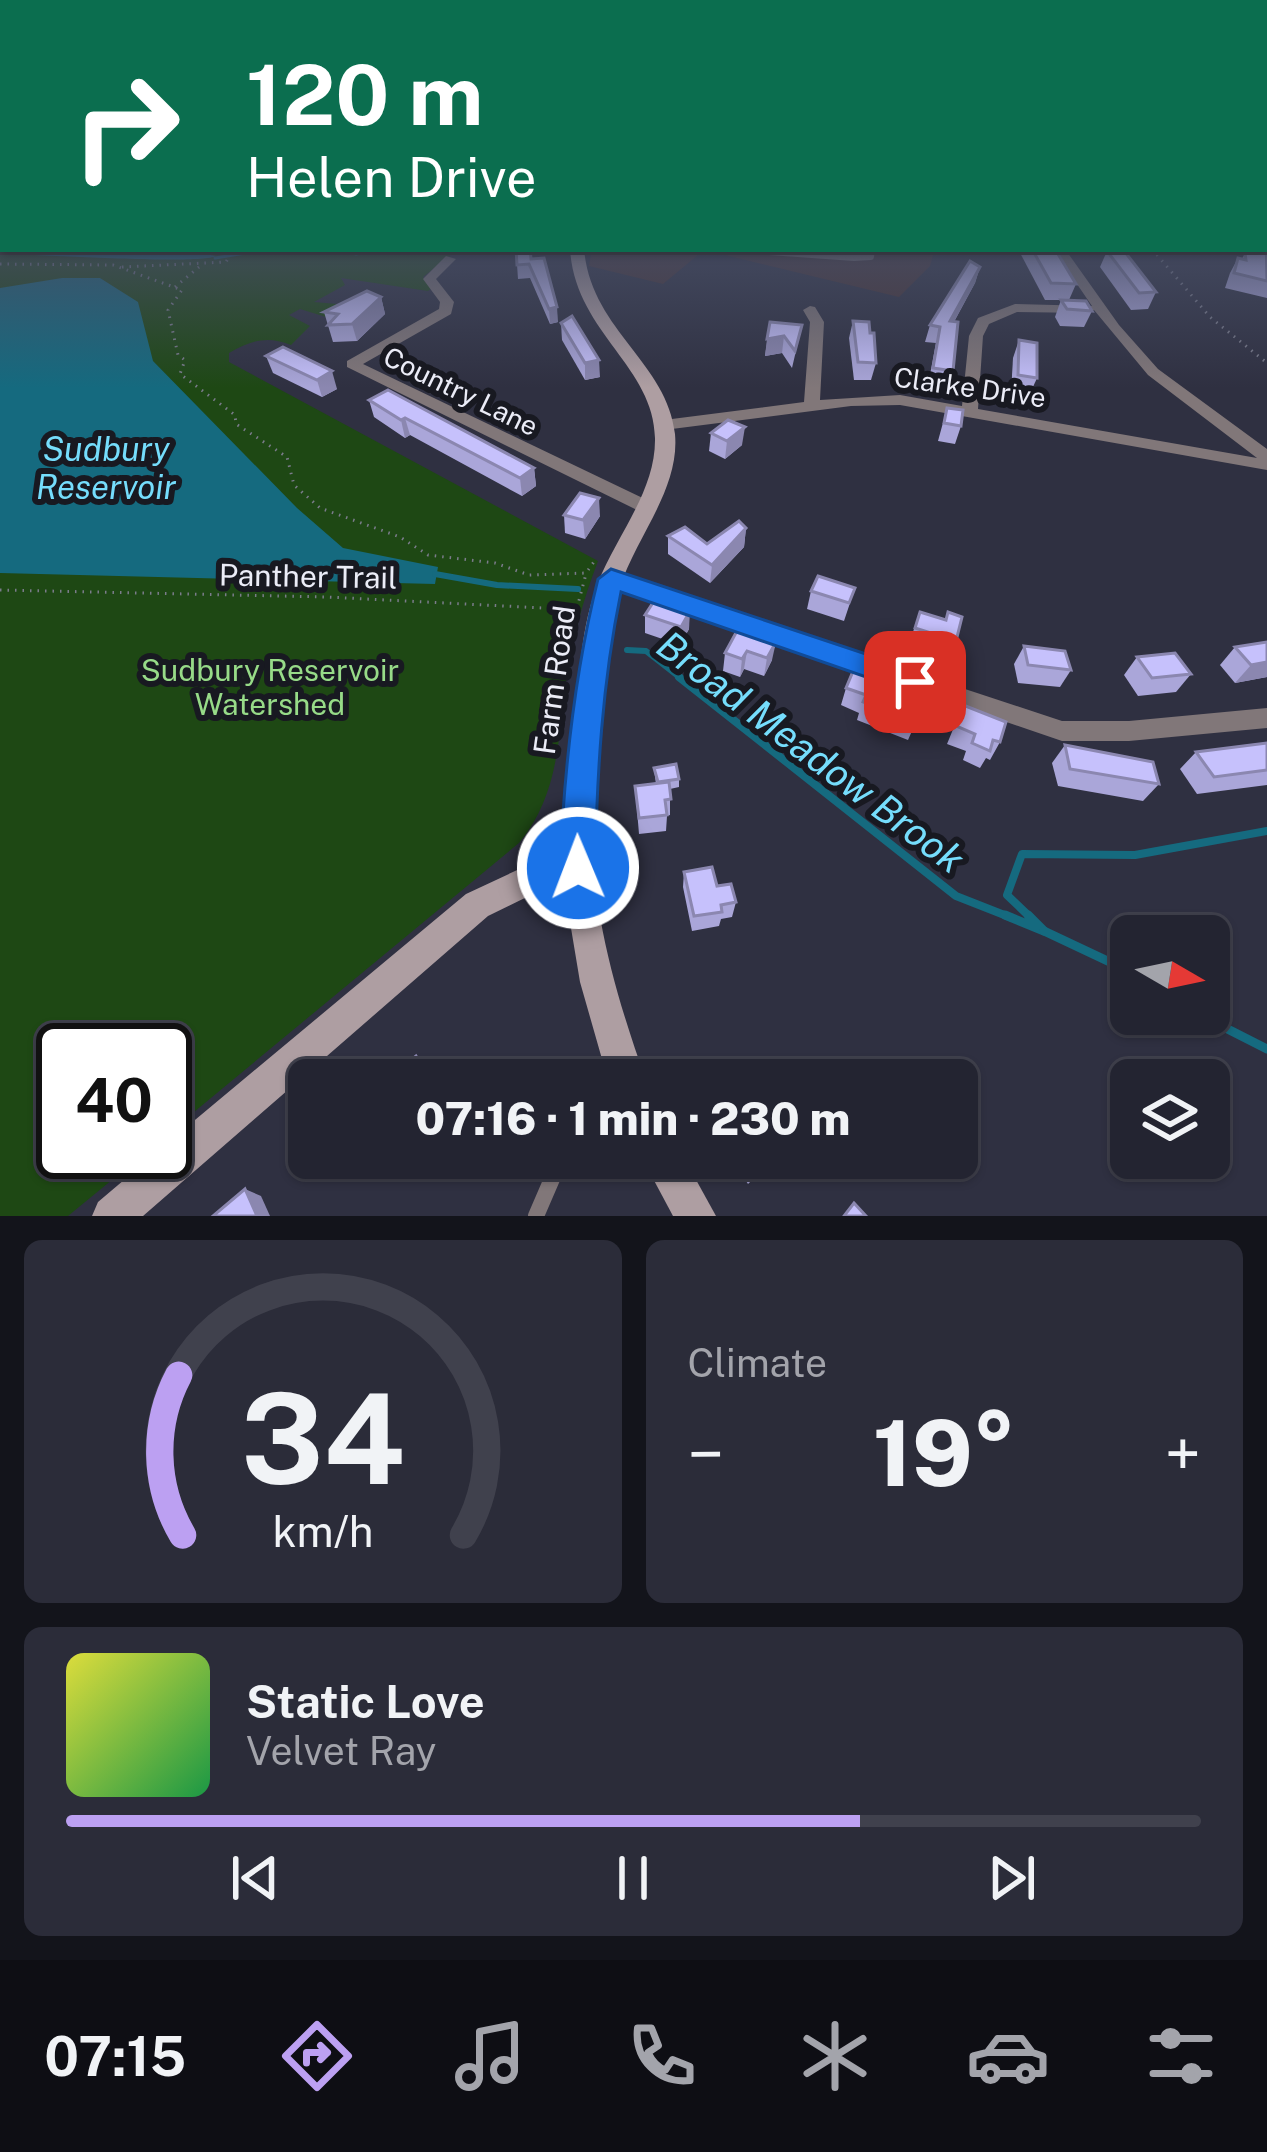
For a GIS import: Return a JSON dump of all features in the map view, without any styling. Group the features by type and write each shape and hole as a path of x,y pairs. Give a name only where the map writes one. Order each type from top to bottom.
{"street":[{"name":"Country Lane","path":"433,275 429,279 447,302 446,310 352,364 644,506"},
{"path":"580,275 589,301 645,381 664,425"},
{"path":"1077,275 1153,372 1267,461"},
{"path":"970,412 976,336 982,321 1015,308 1100,309"},
{"path":"809,310 817,322 812,406"},
{"name":"Clarke Drive","path":"664,425 900,400 1267,461"},
{"name":"Farm Road","path":"620,1059 591,966 578,868 580,766 604,569 644,506 665,452 664,425"},
{"path":"604,569 1062,730 1129,731 1267,718"},
{"path":"112,1216 477,905 528,880 578,868"},
{"path":"675,1179 697,1216"}],"lane":[{"path":"536,1216 552,1179"}],"path":[{"path":"139,275 175,287 190,275"},
{"path":"1174,275 1210,317 1267,363"},
{"name":"Panther Trail","path":"175,287 182,290 168,316 178,355 185,360 180,374 236,415 236,424 286,457 290,478 320,508 400,537 428,555 495,562 529,575 586,572"},
{"name":"Panther Trail","path":"0,590 577,608 589,563 604,569"}],"shaded area":[{"path":"625,275 674,275 663,284"},
{"path":"807,275 921,275 899,297"}],"green space":[{"name":"Sudbury Reservoir Watershed","path":"0,275 426,275 423,277 433,287 428,291 341,278 345,285 314,302 337,304 326,317 300,309 289,315 310,326 291,345 274,340 252,343 229,353 229,362 598,561 571,650 558,745 542,806 519,843 192,1114 192,1023 36,1023 36,1179 113,1179 68,1216 0,1216"}],"water":[{"name":"Sudbury Reservoir","path":"62,278 100,278 138,302 153,361 297,508 343,548 438,567 435,584 0,573 0,288"}],"building":[{"path":"534,275 548,275 557,307 549,309"},
{"path":"961,275 976,275 950,321 958,322 953,371 933,368 940,327 930,325"},
{"path":"1046,275 1070,275 1076,284 1051,283"},
{"path":"1125,275 1143,275 1156,292 1139,293"},
{"path":"367,291 381,297 352,324 328,325 338,314 324,312"},
{"path":"1061,300 1086,301 1092,311 1067,309"},
{"path":"572,316 599,360 585,363 561,323"},
{"path":"853,321 869,322 876,363 858,362"},
{"path":"770,322 802,325 795,351 784,336 767,339"},
{"path":"1019,340 1037,343 1037,378 1018,375"},
{"path":"283,347 332,371 317,380 266,356"},
{"path":"388,390 534,468 520,478 369,400"},
{"path":"947,408 963,410 961,426 944,423"},
{"path":"728,420 745,427 727,441 711,433"},
{"path":"580,493 599,498 583,520 564,515"},
{"path":"739,521 746,528 712,565 668,536 685,527 707,544"},
{"path":"818,576 855,588 849,603 811,591"},
{"path":"656,598 690,611 681,627 645,615"},
{"path":"920,612 946,620 948,612 962,617 956,641 915,628"},
{"path":"738,629 776,642 767,658 747,651 742,659 725,653"},
{"path":"1267,642 1267,662 1251,665 1235,647"},
{"path":"1024,646 1065,651 1071,670 1028,665"},
{"path":"1175,653 1191,674 1152,678 1137,657"},
{"path":"854,669 895,684 893,692 923,703 916,722 863,702 866,695 846,688"},
{"path":"963,705 1006,722 1000,742 993,740 990,751 972,743 975,734 956,726"},
{"path":"1267,743 1267,770 1214,777 1196,752"},
{"path":"1065,745 1153,762 1159,784 1070,769"},
{"path":"676,764 679,779 658,782 654,768"},
{"path":"669,782 667,815 639,818 635,786"},
{"path":"712,867 717,886 731,884 736,902 721,905 722,912 694,916 684,872"},
{"path":"245,1189 257,1216 213,1216"},
{"path":"854,1203 866,1216 844,1216"}],"waterway":[{"name":"Broad Meadow Brook","path":"435,574 497,585 578,589"},
{"name":"Broad Meadow Brook","path":"627,650 646,651 683,680"},
{"name":"Broad Meadow Brook","path":"679,677 956,896 1012,918"},
{"name":"Broad Meadow Brook","path":"1031,918 1007,895 1022,854 1135,855 1267,831"},
{"name":"Broad Meadow Brook","path":"1005,915 1044,931"},
{"name":"Broad Meadow Brook","path":"1028,915 1031,918"},
{"name":"Broad Meadow Brook","path":"1031,918 1044,931"},
{"path":"1044,931 1110,962"},
{"path":"1230,1030 1267,1049"}],"route":[{"path":"578,868 580,766 599,622 611,579 673,596 915,682"}]}
